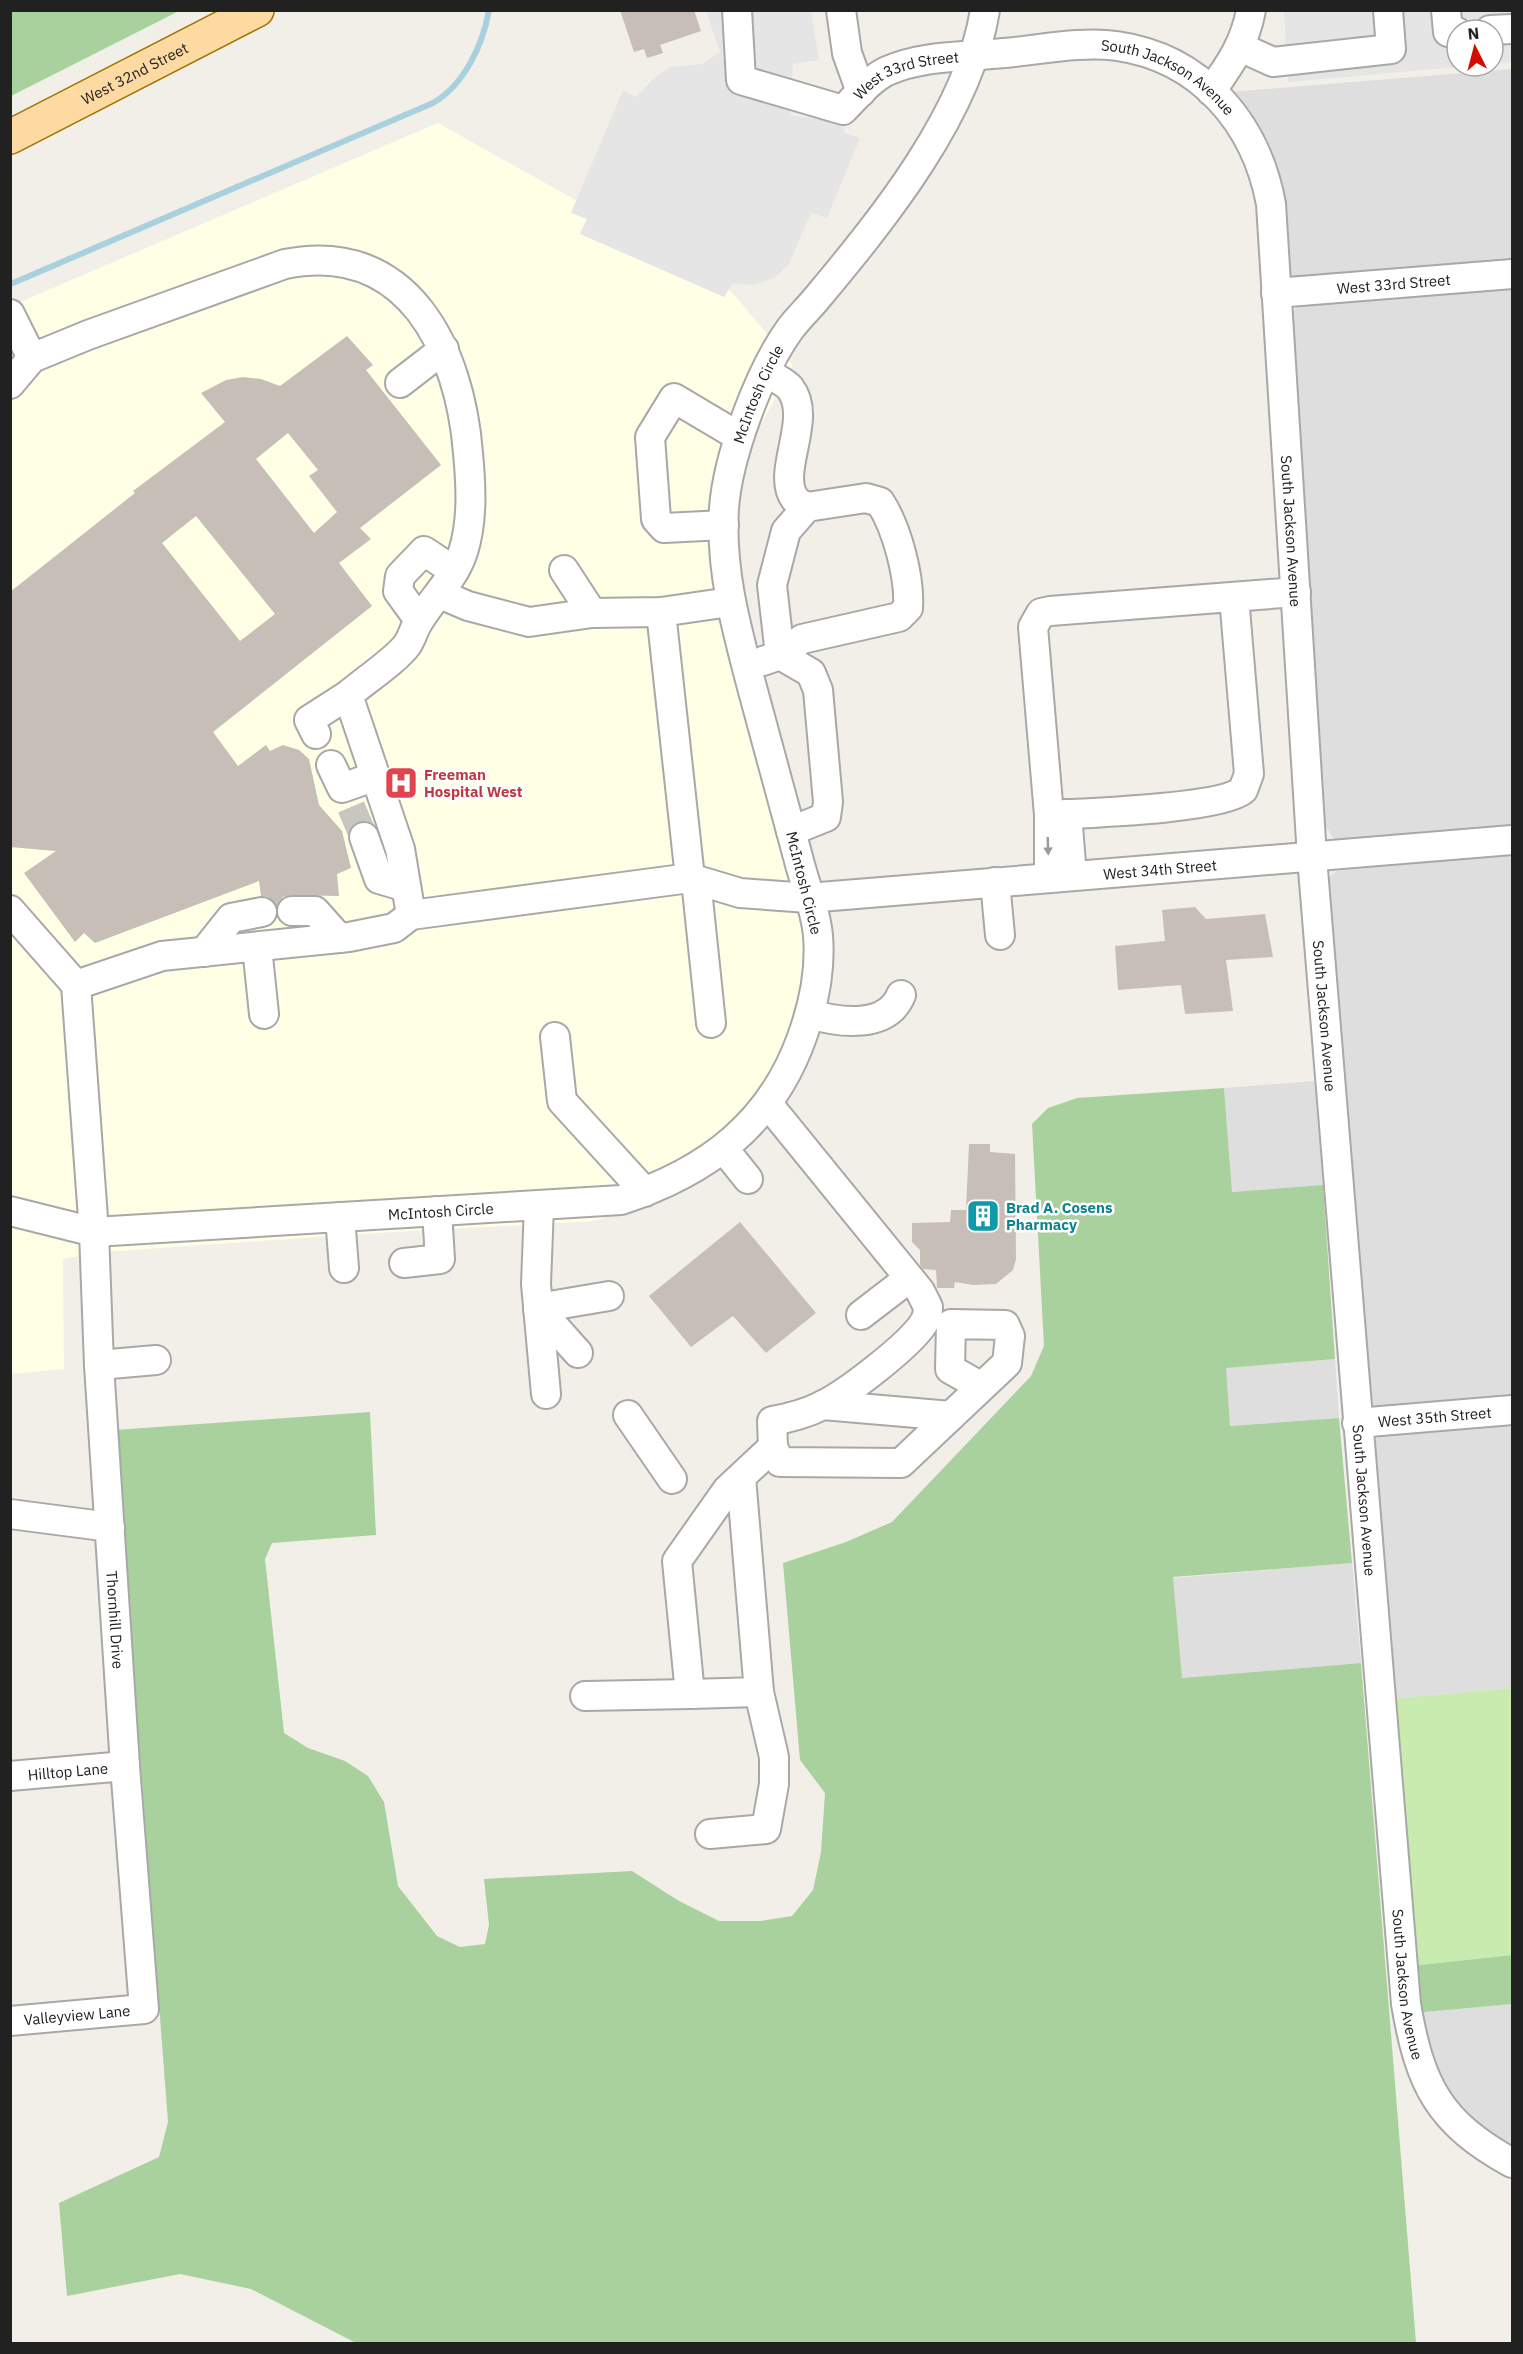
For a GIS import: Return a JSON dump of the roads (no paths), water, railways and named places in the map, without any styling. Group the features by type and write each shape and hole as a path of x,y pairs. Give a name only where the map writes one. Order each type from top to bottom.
{"main road":[{"name":"West 32nd Street","path":"10,137 257,10"}],"street":[{"name":"West 33rd Street","path":"737,10 741,80 843,110 886,72 924,60 975,56"},
{"path":"841,10 847,53 861,92"},
{"name":"McIntosh Circle","path":"10,1211 94,1232 621,1200 645,1192 692,1170 724,1149 768,1104 793,1062 816,997 819,955 818,933 730,602 725,562 725,502 738,436 767,372 790,329 895,198 933,143 975,56 984,10"},
{"path":"1211,91 1240,47 1251,10"},
{"path":"1240,47 1273,62 1391,49 1388,10"},
{"name":"South Jackson Avenue","path":"975,56 1115,46 1165,60 1192,75 1211,91 1240,123 1254,146 1265,174 1271,204 1312,857 1406,2004 1420,2069 1432,2096 1462,2128 1480,2143 1512,2163"},
{"path":"10,384 32,358 88,335 274,268 308,259 360,266 406,295 423,314 444,349 456,376 466,424 472,491 463,552 447,582 419,620 407,646 348,695 309,720 316,734"},
{"name":"West 33rd Street","path":"1276,293 1512,274"},
{"path":"10,314 32,358"},
{"path":"400,384 444,349"},
{"path":"747,666 780,655 802,639 899,617 908,608 909,591 893,528 880,502 866,498 807,507 795,500 790,485 797,406 790,388 767,372"},
{"path":"724,525 663,528 656,519 650,437 674,398 738,436"},
{"path":"780,655 772,585 786,531 807,507"},
{"path":"419,620 398,591 400,576 424,551 447,582 477,609 529,622 592,613 661,612 730,602"},
{"path":"564,570 592,613"},
{"path":"1060,877 1058,814 1033,627 1037,617 1041,613 1050,611 1296,592"},
{"path":"1058,814 1134,810 1224,800 1243,790 1249,774 1234,597"},
{"path":"661,612 711,1023"},
{"path":"780,655 811,673 818,690 828,802 826,817 791,831"},
{"path":"348,695 400,849 411,915"},
{"path":"341,787 376,776"},
{"path":"364,837 379,879 406,887"},
{"name":"West 34th Street","path":"693,879 740,893 808,898 1512,840"},
{"path":"10,910 76,985 162,956 339,938 394,928 411,915 693,879"},
{"path":"995,882 1000,935"},
{"path":"292,911 315,911 339,938"},
{"path":"204,952 231,918 262,912"},
{"path":"256,947 264,1014"},
{"name":"Thornhill Drive","path":"76,985 94,1232 99,1365 125,1766 144,2009"},
{"path":"810,1014 832,1020 873,1020 889,1013 897,1006 901,995"},
{"path":"555,1037 561,1101 645,1192"},
{"path":"768,1104 920,1291 928,1307 926,1320 906,1342 823,1406 798,1416 772,1421 773,1447 780,1462 901,1463 980,1386"},
{"path":"724,1149 748,1179"},
{"path":"539,1206 536,1251 538,1308 546,1394"},
{"path":"404,1263 440,1259 437,1211"},
{"path":"340,1217 344,1268"},
{"path":"861,1315 908,1278"},
{"path":"538,1308 609,1296"},
{"path":"538,1308 578,1353"},
{"path":"99,1365 156,1360"},
{"path":"823,1406 951,1416"},
{"name":"West 35th Street","path":"1357,1423 1512,1410"},
{"path":"628,1415 672,1479"},
{"path":"690,1694 677,1561 726,1490 773,1447"},
{"path":"710,1834 766,1829 774,1784 774,1757 759,1692 741,1477"},
{"path":"10,1514 110,1527"},
{"path":"585,1696 759,1692"},
{"name":"Hilltop Lane","path":"10,1776 125,1766"},
{"name":"Valleyview Lane","path":"10,2021 144,2009"}],"waterway":[{"path":"13,283 433,103 454,86 463,75 477,50 489,10"}],"tunnel":[{"path":"351,807 364,837"}],"place":[{"name":"Freeman Hospital West","path":"401,783"},
{"name":"Brad A. Cosens Pharmacy","path":"983,1216"}]}
